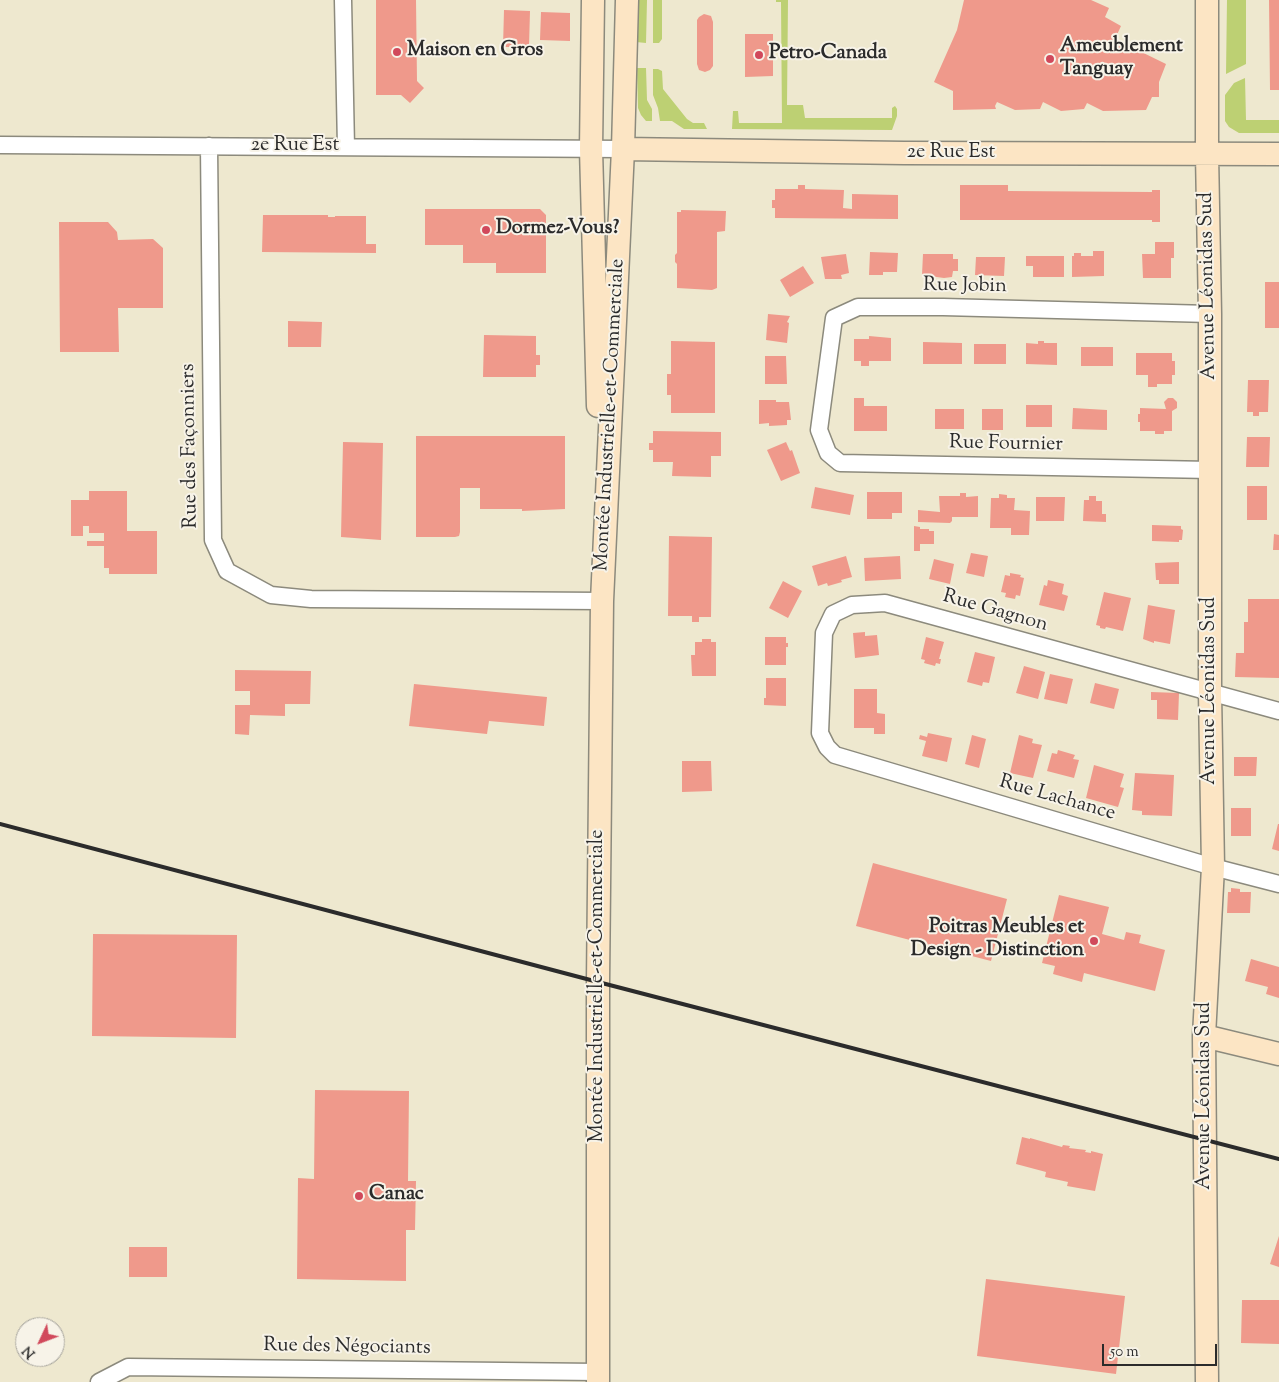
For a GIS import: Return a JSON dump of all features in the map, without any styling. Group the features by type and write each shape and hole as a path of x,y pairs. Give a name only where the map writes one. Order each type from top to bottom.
{"street":[{"path":"343,0 346,147"},
{"name":"Montée Industrielle-et-Commerciale","path":"593,0 591,149 602,595 598,982 598,1377"},
{"path":"612,0 611,18 626,44"},
{"name":"Montée Industrielle-et-Commerciale","path":"602,595 623,149 627,0"},
{"name":"Avenue Léonidas Sud","path":"1207,1382 1204,1036 1213,867 1210,693 1210,314 1206,154 1208,0"},
{"name":"2e Rue Est","path":"0,145 623,149 904,154 1279,154"},
{"name":"Rue des Façonniers","path":"209,146 214,540 227,571 271,595 303,598 602,595"},
{"name":"Rue Jobin","path":"819,430 834,318 858,307 943,307 1210,314"},
{"name":"Rue Fournier","path":"819,430 828,453 840,463 1211,470"},
{"name":"Rue Gagnon","path":"827,747 820,733 824,633 833,614 852,605 885,603 1279,711"},
{"name":"Rue Lachance","path":"827,747 835,755 1213,867 1279,884"},
{"path":"1204,1036 1279,1054"},
{"name":"Rue des Négociants","path":"99,1382 128,1367 598,1377"}],"green space":[{"path":"636,0 647,0 646,43 636,42"},
{"path":"653,0 662,0 662,39 659,43 653,43"},
{"path":"776,0 788,0 787,105 803,105 805,118 892,118 892,108 895,106 897,116 892,130 732,129 733,111 738,111 739,123 782,123 781,2 776,2"},
{"path":"1227,0 1246,0 1246,64 1226,74"},
{"path":"637,68 646,68 647,100 652,109 652,121 646,121 638,108"},
{"path":"653,69 662,71 663,89 687,119 693,123 704,123 707,129 684,129 672,121 660,121 653,95"},
{"path":"1245,78 1246,120 1279,120 1279,133 1239,133 1229,127 1225,121 1225,95 1234,83"}],"building":[{"path":"376,0 416,0 417,81 424,88 410,103 401,95 376,95"},
{"name":"Ameublement Tanguay","path":"964,0 1091,0 1109,8 1105,17 1121,26 1115,39 1166,64 1159,82 1159,97 1152,97 1146,110 1103,111 1087,103 1084,109 1061,111 1043,102 1040,109 1015,110 997,102 996,109 953,110 953,91 934,82 957,30"},
{"path":"1269,0 1279,0 1279,90 1270,90"},
{"path":"504,10 530,11 529,47 503,47"},
{"path":"541,12 570,13 570,41 540,40"},
{"path":"704,14 711,16 713,22 713,66 705,72 699,70 697,64 697,20"},
{"name":"Petro-Canada","path":"745,34 773,34 773,76 745,77"},
{"path":"798,185 805,185 805,189 844,190 843,208 852,209 852,194 898,195 898,219 775,218 775,208 772,208 772,200 775,200 775,189 798,189"},
{"path":"960,185 1008,185 1008,191 1152,192 1152,190 1160,190 1160,222 1152,222 1152,220 960,220"},
{"name":"Dormez-Vous?","path":"425,209 540,209 546,215 546,273 496,273 496,263 463,263 463,245 425,245"},
{"path":"681,210 726,211 725,231 717,232 717,288 712,290 677,288 675,255 677,253 677,212 681,212"},
{"path":"263,215 366,216 366,244 376,244 376,253 262,252"},
{"path":"59,222 108,222 117,232 118,240 153,239 163,248 163,308 118,308 119,352 60,352"},
{"path":"1155,242 1174,242 1174,258 1171,258 1171,278 1143,278 1142,254 1155,254"},
{"path":"1093,251 1104,251 1104,276 1072,277 1072,256 1074,256 1074,253 1081,253 1081,256 1093,256"},
{"path":"870,252 898,253 897,272 869,275"},
{"path":"846,254 849,273 841,275 842,279 825,279 821,257"},
{"path":"923,254 953,254 953,259 958,259 958,271 953,271 952,277 944,278 922,275"},
{"path":"1026,256 1064,256 1064,277 1033,277 1033,266 1026,266"},
{"path":"976,257 1005,257 1004,276 975,275"},
{"path":"803,266 814,283 790,297 780,280"},
{"path":"1265,282 1279,282 1279,328 1265,328"},
{"path":"768,314 790,316 787,322 789,323 787,343 766,340"},
{"path":"288,321 322,322 321,347 288,347"},
{"path":"484,335 536,336 536,355 540,355 540,365 536,365 536,377 483,377"},
{"path":"869,336 891,338 891,361 869,361 869,366 861,366 861,361 854,361 854,339 869,339"},
{"path":"671,341 715,342 715,413 671,413 671,395 667,395 667,374 671,374"},
{"path":"1038,341 1057,343 1057,365 1026,364 1026,343 1038,344"},
{"path":"923,342 962,343 962,364 923,364"},
{"path":"974,344 1006,344 1006,364 974,364"},
{"path":"1081,347 1113,347 1113,366 1081,366"},
{"path":"1136,353 1172,353 1172,361 1175,361 1175,375 1172,375 1172,384 1157,384 1157,387 1148,387 1148,375 1136,375"},
{"path":"765,356 786,356 787,384 765,384"},
{"path":"1248,380 1269,380 1268,412 1259,412 1259,416 1253,416 1253,412 1247,412"},
{"path":"854,398 864,398 864,406 887,406 887,431 854,431"},
{"path":"1168,398 1173,398 1177,402 1177,408 1172,411 1172,431 1164,431 1164,434 1155,434 1155,431 1140,431 1138,414 1140,414 1140,408 1166,409 1164,402"},
{"path":"759,400 789,402 791,420 787,420 787,425 769,426 769,423 759,424"},
{"path":"1026,405 1052,405 1052,427 1026,427"},
{"path":"1073,408 1107,410 1107,430 1072,429"},
{"path":"935,409 964,409 964,429 935,429"},
{"path":"982,409 1003,409 1003,430 982,430"},
{"path":"653,431 721,432 721,456 711,456 711,477 672,476 673,462 653,462 653,450 649,450 649,443 653,443"},
{"path":"416,436 565,436 565,509 522,511 522,509 480,509 480,488 460,488 459,536 416,537"},
{"path":"1247,437 1270,437 1269,467 1246,467"},
{"path":"343,442 383,443 381,540 341,537"},
{"path":"786,442 790,451 792,450 800,473 781,481 767,450"},
{"path":"1247,486 1267,486 1267,520 1247,520"},
{"path":"815,487 854,495 850,515 811,508"},
{"path":"89,491 127,491 127,531 157,531 157,574 109,574 109,568 104,568 104,546 87,546 87,541 104,541 104,533 89,533 89,526 83,526 83,536 71,536 71,500 89,500"},
{"path":"867,492 902,492 902,513 892,513 892,519 867,519"},
{"path":"960,493 966,493 966,497 978,496 978,517 952,517 950,523 918,522 918,510 940,512 939,496 960,496"},
{"path":"999,494 1007,495 1007,498 1015,498 1014,510 1030,511 1029,535 1011,535 1011,528 990,528 991,498 999,498"},
{"path":"1089,496 1096,496 1096,501 1102,501 1102,514 1106,514 1106,522 1083,521 1084,500 1089,500"},
{"path":"1036,497 1065,497 1064,521 1036,521"},
{"path":"1152,525 1181,526 1183,530 1182,540 1179,540 1179,542 1152,541"},
{"path":"914,526 934,531 934,544 920,544 920,551 914,551"},
{"path":"1274,534 1279,535 1279,550 1273,550"},
{"path":"669,536 712,537 711,617 699,617 699,622 692,622 692,616 668,616"},
{"path":"971,553 988,556 984,577 966,573"},
{"path":"846,556 852,577 828,586 827,583 818,586 812,566"},
{"path":"900,556 901,579 865,581 864,558"},
{"path":"934,559 954,564 950,584 929,579"},
{"path":"1179,562 1179,584 1159,584 1159,580 1156,580 1155,563"},
{"path":"1010,573 1021,575 1020,577 1024,578 1020,596 1016,595 1015,599 1005,597 1006,593 1001,592 1005,575 1010,576"},
{"path":"1048,580 1064,584 1062,594 1068,596 1064,611 1039,605 1044,585 1047,586"},
{"path":"783,581 802,591 788,618 769,608"},
{"path":"1104,592 1131,598 1123,631 1106,627 1105,629 1100,628 1100,626 1096,625"},
{"path":"1248,599 1279,599 1279,678 1235,677 1236,653 1244,653 1244,622 1248,622"},
{"path":"1148,605 1175,610 1170,644 1154,641 1154,643 1143,639"},
{"path":"865,632 865,636 877,635 879,655 855,658 853,633"},
{"path":"765,637 786,637 788,647 786,647 786,665 765,665"},
{"path":"926,637 944,642 939,659 941,659 940,664 936,663 935,666 924,663 925,660 921,659"},
{"path":"702,639 711,639 711,642 716,642 716,676 692,676 691,655 695,655 695,642 702,642"},
{"path":"975,652 995,657 989,683 983,682 982,686 967,682"},
{"path":"1024,666 1045,672 1038,699 1016,693"},
{"path":"235,670 311,671 310,704 285,704 285,716 250,715 249,735 235,734 235,705 250,705 250,691 235,691"},
{"path":"1050,674 1073,679 1067,704 1044,699"},
{"path":"766,678 786,678 786,706 764,705"},
{"path":"1095,683 1119,689 1114,709 1090,703"},
{"path":"414,684 547,697 544,726 489,721 487,734 409,726"},
{"path":"854,689 877,689 877,713 885,714 885,734 874,734 874,728 854,728"},
{"path":"1151,692 1179,693 1178,720 1157,719 1157,700 1151,700"},
{"path":"928,733 952,738 947,762 922,756 926,741 919,739 920,735 927,737"},
{"path":"972,735 986,739 979,768 965,764"},
{"path":"1019,735 1033,739 1032,743 1042,745 1033,778 1010,773"},
{"path":"1058,750 1075,755 1073,759 1079,760 1074,778 1047,771 1052,753 1057,754"},
{"path":"1234,757 1257,757 1256,776 1234,776"},
{"path":"682,761 711,761 712,791 682,792"},
{"path":"1094,765 1124,774 1120,787 1124,788 1118,807 1086,798"},
{"path":"1135,773 1174,775 1172,816 1142,815 1142,811 1132,810"},
{"path":"1231,808 1251,808 1251,836 1231,836"},
{"path":"1279,824 1279,851 1272,849"},
{"path":"873,863 1007,899 991,961 856,926"},
{"path":"1231,888 1240,889 1240,892 1251,892 1250,913 1227,913 1228,892 1231,892"},
{"name":"Poitras Meubles et Design - Distinction","path":"1059,895 1109,907 1102,934 1124,940 1126,932 1141,935 1139,943 1165,950 1155,991 1084,973 1082,982 1053,974 1055,966 1042,963"},
{"path":"93,934 237,935 236,1038 92,1036"},
{"path":"1251,959 1279,967 1279,998 1266,994 1268,987 1245,981"},
{"path":"315,1090 409,1091 408,1181 416,1181 415,1230 406,1230 406,1281 297,1279 298,1178 314,1179"},
{"path":"1022,1137 1062,1147 1063,1145 1070,1146 1069,1148 1086,1150 1085,1152 1091,1153 1091,1151 1103,1154 1095,1191 1067,1186 1068,1182 1045,1177 1046,1172 1016,1164"},
{"path":"1279,1236 1279,1267 1270,1264"},
{"path":"129,1247 167,1247 167,1277 129,1277"},
{"path":"986,1279 1125,1296 1116,1374 977,1356"},
{"path":"1242,1300 1279,1300 1279,1344 1241,1343"}],"railway":[{"path":"0,824 1279,1159"}],"place":[{"name":"Maison en Gros","path":"397,52"},
{"name":"Petro-Canada","path":"759,55"},
{"name":"Ameublement Tanguay","path":"1050,59"},
{"name":"Dormez-Vous?","path":"486,230"},
{"name":"Poitras Meubles et Design - Distinction","path":"1094,941"},
{"name":"Canac","path":"359,1196"}]}
